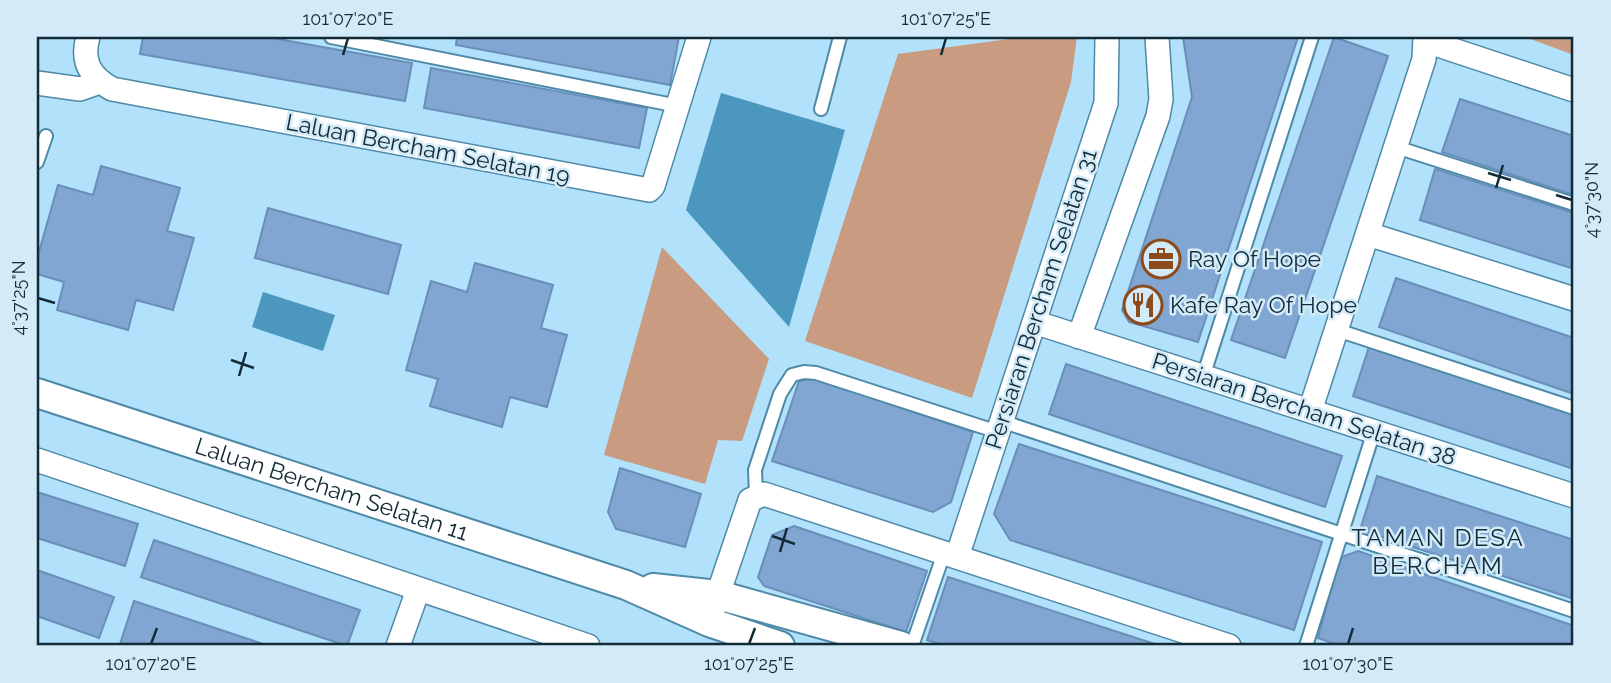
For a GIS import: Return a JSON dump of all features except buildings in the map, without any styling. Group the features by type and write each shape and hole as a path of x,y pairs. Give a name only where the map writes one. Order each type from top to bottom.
{"street":[{"path":"37,83 80,89 100,82 91,72 86,60 88,37"},
{"name":"Laluan Bercham Selatan 19","path":"100,82 112,89 147,96 649,190 653,186 699,37"},
{"name":"Persiaran Bercham Selatan 31","path":"950,555 999,427 1106,103 1107,37"},
{"name":"Persiaran Bercham Selatan 31","path":"1079,337 1158,116 1161,99 1157,37"},
{"path":"1310,411 1424,59 1426,39 1574,90"},
{"path":"1368,234 1574,299"},
{"name":"Persiaran Bercham Selatan 38","path":"1034,322 1574,496"},
{"name":"Laluan Bercham Selatan 11","path":"37,393 626,585"},
{"path":"37,460 588,646"},
{"path":"709,622 750,500 764,494 1228,646"},
{"path":"626,585 718,595 901,646"},
{"path":"626,585 709,622 780,646"},
{"path":"398,646 418,590"},
{"path":"776,610 804,631 845,646"}],"lane":[{"path":"331,37 678,106"},
{"path":"821,108 840,37"},
{"path":"1203,377 1312,37"},
{"path":"37,162 46,136"},
{"path":"1396,147 1574,204"},
{"path":"1337,330 1574,408"},
{"path":"755,496 755,470 780,394 792,375 816,373 1341,534 1574,611"},
{"path":"1306,646 1374,431"},
{"name":"Persiaran Bercham Selatan 31","path":"912,646 950,555"}],"shaded area":[{"path":"1023,37 1077,37 1071,82 972,398 805,341 898,54"},
{"path":"1525,37 1574,37 1574,55"},
{"path":"662,247 769,359 742,441 718,440 705,484 604,455"}],"water":[{"path":"721,93 845,130 789,327 686,210"},
{"path":"263,292 335,315 323,351 252,327"}],"place":[{"name":"Ray Of Hope","path":"1161,259"},
{"name":"Kafe Ray Of Hope","path":"1143,305"}],"district":[{"name":"TAMAN DESA BERCHAM","path":"1438,552"}]}
